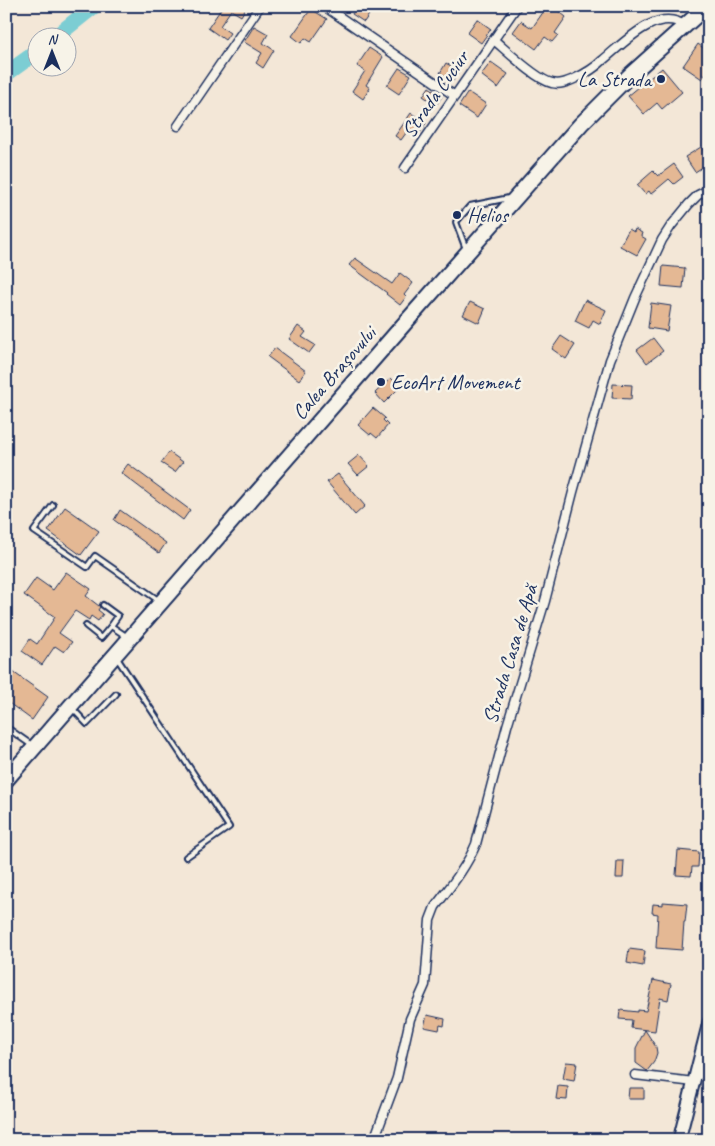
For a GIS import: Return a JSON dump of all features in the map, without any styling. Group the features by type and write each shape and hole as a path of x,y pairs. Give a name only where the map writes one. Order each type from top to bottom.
{"highway":[{"name":"Calea Brașovului","path":"6,780 581,124 629,76 707,6"}],"main road":[{"path":"679,1140 695,1078 706,1045 709,1022"}],"street":[{"path":"178,126 260,6"},
{"path":"324,6 455,96"},
{"name":"Strada Cuciur","path":"405,168 517,6"},
{"name":"Strada Cuciur","path":"494,40 546,82 558,84 568,82 588,72 633,35 647,26 669,19 678,21 685,26"},
{"name":"Strada Casa de Apă","path":"374,1140 397,1078 410,1019 425,985 429,926 432,914 471,856 476,844 507,726 545,601 610,360 635,298 662,240 689,204 704,192 709,191"},
{"path":"635,1075 695,1078 709,1075"}],"lane":[{"path":"467,252 456,222 470,206 516,197"},
{"path":"53,505 34,531 87,567 95,556 162,602"},
{"path":"86,626 101,638 111,626 118,616 103,605"},
{"path":"111,626 130,639"},
{"path":"116,656 229,827 186,857"},
{"path":"71,707 87,724 116,694"},
{"path":"6,727 35,747"}],"building":[{"path":"223,6 247,6 241,16 231,10 220,26 230,33 225,40 208,28"},
{"path":"357,6 375,6 364,22 352,14"},
{"path":"537,6 552,6 566,17 555,33 558,35 552,42 545,37 536,49 513,32 521,21 532,28 544,11"},
{"path":"311,9 327,19 311,42 305,38 301,43 292,36"},
{"path":"477,19 491,29 481,43 467,33"},
{"path":"254,26 268,34 263,43 274,50 263,68 256,63 262,53 244,42"},
{"path":"698,44 709,52 709,69 702,79 683,66"},
{"path":"369,48 383,57 366,85 370,88 363,99 352,91 365,71 357,66"},
{"path":"491,62 508,74 498,88 481,75"},
{"path":"446,63 459,71 453,81 440,73"},
{"path":"399,68 411,75 399,94 387,86"},
{"path":"662,68 682,92 662,109 657,103 644,114 628,96"},
{"path":"429,87 442,96 436,105 423,96"},
{"path":"468,92 486,104 477,118 459,106"},
{"path":"411,113 426,123 418,135 409,129 401,140 395,136"},
{"path":"701,147 709,163 695,172 685,157"},
{"path":"674,164 683,177 674,184 669,179 651,194 649,191 645,194 637,185 653,171 658,176"},
{"path":"629,229 634,232 635,229 642,233 641,236 646,239 637,255 620,246"},
{"path":"355,258 392,284 400,273 413,283 404,295 406,297 400,305 349,265"},
{"path":"663,266 685,268 683,288 661,286"},
{"path":"585,300 606,310 600,324 593,320 589,328 575,321"},
{"path":"470,302 485,309 479,323 463,315"},
{"path":"651,303 671,306 667,331 648,328"},
{"path":"298,326 306,332 302,337 315,345 309,353 289,339"},
{"path":"561,336 575,345 566,359 552,349"},
{"path":"653,338 663,351 647,363 637,350"},
{"path":"275,348 306,371 299,380 268,357"},
{"path":"391,378 400,387 384,403 375,393"},
{"path":"613,384 632,385 631,399 612,398"},
{"path":"373,408 385,418 383,420 388,425 377,438 358,425"},
{"path":"169,452 183,462 175,472 161,463"},
{"path":"359,455 369,466 358,475 348,464"},
{"path":"128,464 190,510 183,520 121,473"},
{"path":"338,474 365,506 355,515 327,482"},
{"path":"65,507 99,531 81,555 48,531"},
{"path":"120,510 166,543 159,553 114,520"},
{"path":"66,572 91,589 86,596 100,607 98,610 103,614 98,621 91,616 89,620 75,611 59,633 72,642 64,652 55,646 42,665 22,651 30,639 37,644 55,617 24,595 36,578 53,590"},
{"path":"6,667 48,697 32,720 6,701"},
{"path":"678,850 699,852 698,867 692,867 691,876 676,875"},
{"path":"617,861 624,861 623,878 616,878"},
{"path":"663,902 687,904 682,950 656,948 658,914 652,913 653,904 663,905"},
{"path":"629,949 645,951 643,966 627,963"},
{"path":"653,980 671,984 668,1000 660,998 655,1031 631,1028 632,1020 619,1019 620,1010 646,1011"},
{"path":"427,1015 445,1019 444,1026 440,1025 439,1030 424,1027"},
{"path":"645,1030 656,1047 657,1053 654,1062 647,1071 636,1063 636,1048"},
{"path":"566,1062 577,1063 574,1081 563,1079"},
{"path":"558,1086 568,1087 567,1100 556,1099"},
{"path":"629,1088 644,1088 644,1099 628,1099"}],"waterway":[{"path":"66,28 94,6"},
{"path":"6,74 28,58"}],"place":[{"name":"La Strada","path":"661,79"},
{"name":"Helios","path":"457,215"},
{"name":"EcoArt Movement","path":"381,382"}]}
